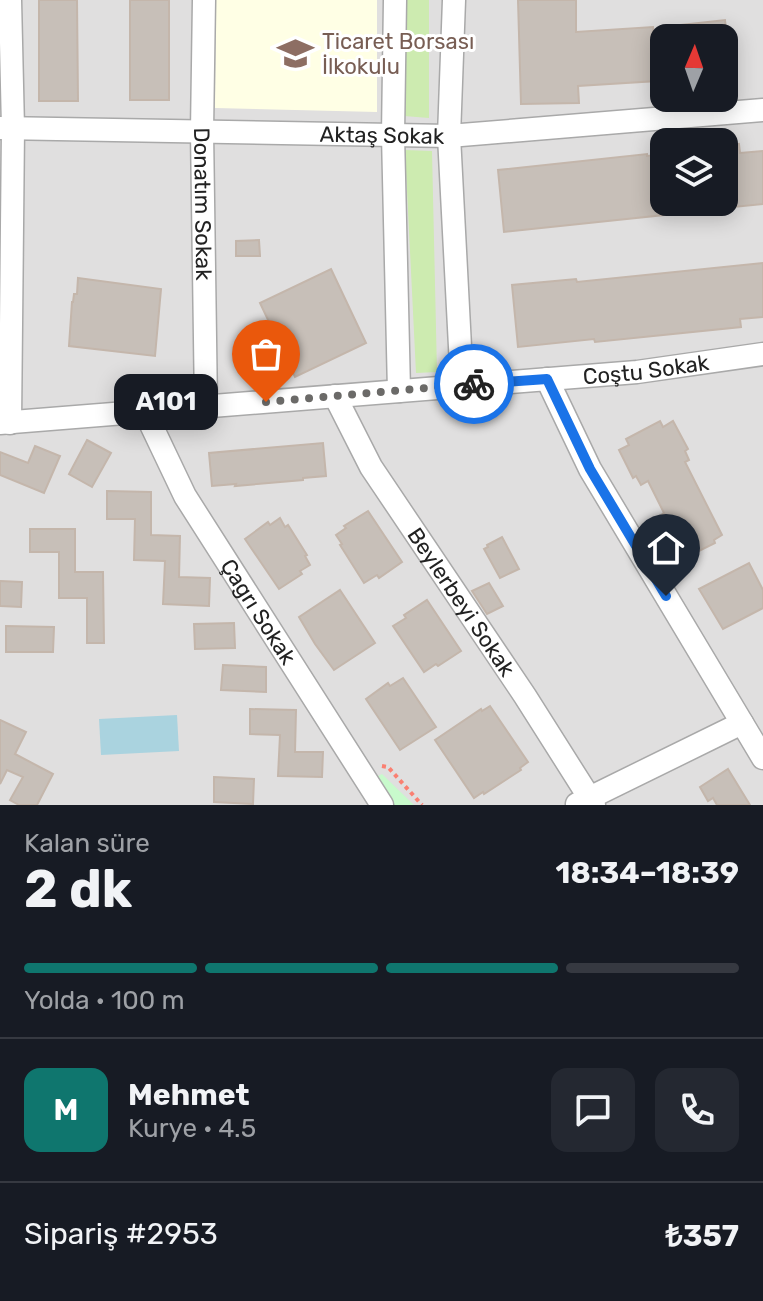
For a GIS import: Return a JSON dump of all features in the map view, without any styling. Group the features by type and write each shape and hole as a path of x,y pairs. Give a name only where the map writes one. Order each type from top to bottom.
{"street":[{"path":"5,423 6,128 10,0"},
{"name":"Donatım Sokak","path":"204,0 202,131 206,407"},
{"path":"395,0 393,135 399,391"},
{"path":"454,0 449,136 462,385"},
{"name":"Aktaş Sokak","path":"6,128 449,136 763,110"},
{"name":"Coştu Sokak","path":"5,423 760,361"},
{"path":"547,379 590,469 763,758"},
{"name":"Beylerbeyi Sokak","path":"335,396 371,467 525,696 587,802"},
{"name":"Çagrı Sokak","path":"145,412 185,496 382,805"},
{"path":"587,802 742,723"}],"shaded area":[{"path":"0,0 763,0 763,805 0,805"},
{"name":"Ticaret Borsası İlkokulu","path":"216,0 377,0 377,112 215,108"}],"green space":[{"path":"404,0 429,0 429,118 404,116"},
{"path":"405,150 432,151 437,372 416,373"},
{"path":"382,774 414,805 394,805 376,777"}],"water":[{"path":"177,715 179,751 101,755 99,719"}],"building":[{"path":"39,0 77,0 78,101 39,101"},
{"path":"130,0 169,0 169,100 130,100"},
{"path":"518,0 576,0 576,32 650,27 650,81 578,86 579,103 521,104"},
{"path":"725,20 725,24 690,24"},
{"path":"738,144 740,153 763,151 763,204 738,207"},
{"path":"647,154 650,156 650,216 655,216 504,232 498,170"},
{"path":"259,240 260,256 236,256 236,241"},
{"path":"763,263 763,317 740,319 741,327 518,347 512,285 576,279 577,282"},
{"path":"331,269 366,343 295,377 260,303"},
{"path":"78,278 161,289 155,356 69,346 72,302 74,294 77,294"},
{"path":"660,421 663,427 673,421 688,449 685,451 689,460 685,462 722,535 714,540 715,543 687,557 682,547 677,550 659,516 664,513 648,481 641,485 636,476 633,478 619,450 629,445 626,439"},
{"path":"87,440 111,453 92,487 69,474"},
{"path":"323,443 326,476 212,486 209,453"},
{"path":"35,446 60,456 44,493 0,475 0,452 28,463"},
{"path":"107,491 151,492 151,535 180,536 179,577 210,578 209,606 163,604 165,561 134,560 135,519 107,519"},
{"path":"368,511 402,562 379,578 377,575 364,583 336,535"},
{"path":"280,518 285,527 288,525 310,565 279,589 245,539 268,522 270,525"},
{"path":"30,529 75,529 75,572 103,572 104,643 87,643 87,598 59,598 59,552 30,552"},
{"path":"502,537 519,569 500,578 484,549"},
{"path":"749,563 763,590 763,608 723,629 699,589"},
{"path":"0,581 22,582 21,607 0,606"},
{"path":"489,583 503,606 487,614 472,591"},
{"path":"340,590 375,643 334,670 299,617"},
{"path":"427,600 461,651 424,672 393,626"},
{"path":"234,623 235,648 195,649 194,624"},
{"path":"6,626 54,627 53,652 6,652"},
{"path":"223,665 266,667 266,692 221,690"},
{"path":"403,678 436,727 400,750 366,699 388,683 390,686"},
{"path":"490,706 528,762 521,770 474,798 435,740"},
{"path":"250,709 296,710 295,752 323,752 322,777 278,776 280,735 250,734"},
{"path":"0,720 26,732 15,754 53,774 37,805 19,805 10,800 23,777 7,770 0,784"},
{"path":"728,769 750,805 717,805 713,798 708,801 700,787"},
{"path":"214,777 254,779 253,804 214,802"}],"way so far":[{"path":"266,402 474,384"}],"place":[{"name":"Ticaret Borsası İlkokulu","path":"296,54"},
{"name":"A101","path":"266,402"}],"route":[{"path":"474,384 547,379 590,469 666,596"}]}
